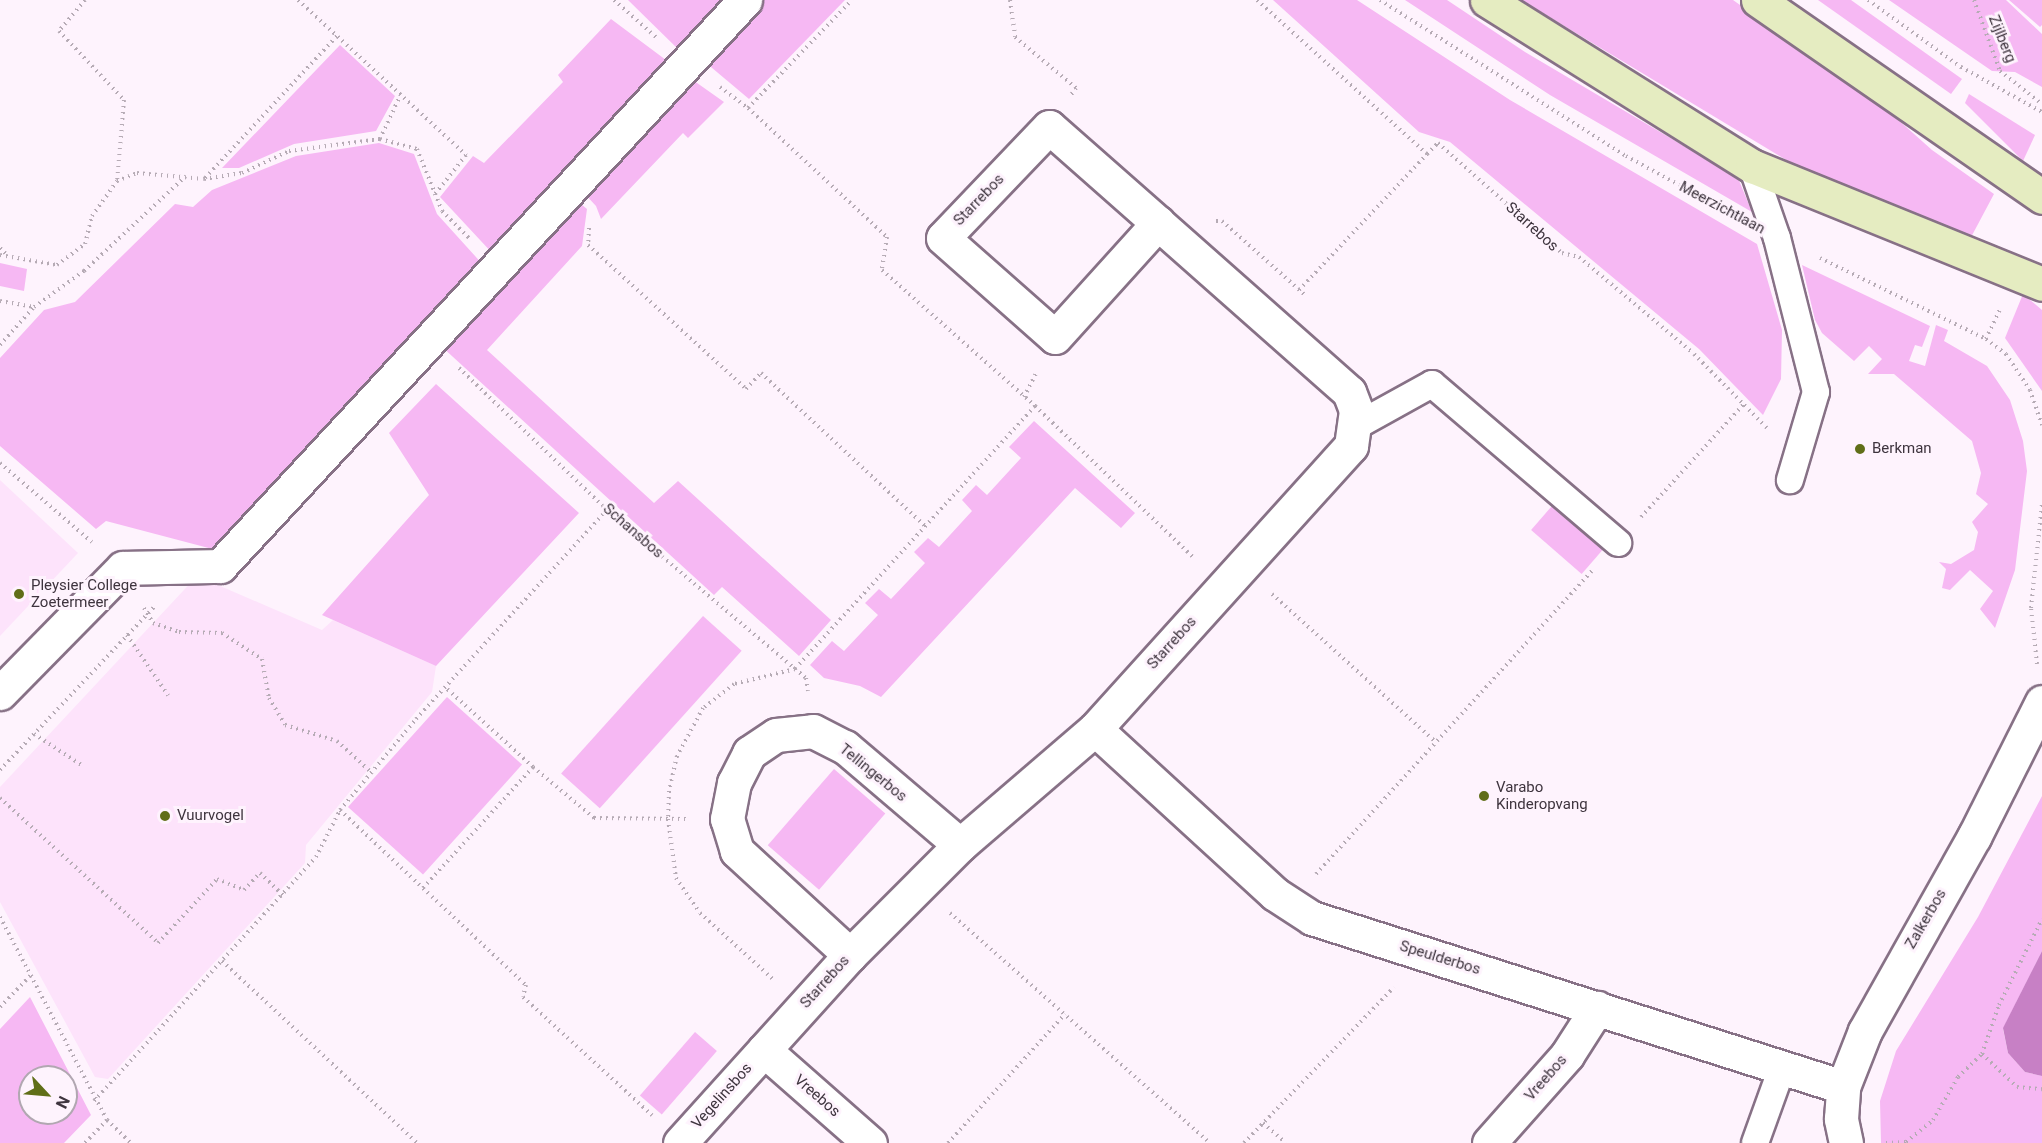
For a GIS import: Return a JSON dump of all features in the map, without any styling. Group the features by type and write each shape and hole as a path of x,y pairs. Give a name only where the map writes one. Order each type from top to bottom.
{"street":[{"path":"0,693 123,568 220,566 428,339 745,0"},
{"path":"1487,0 1752,166 2042,284"},
{"path":"1758,0 2042,197"},
{"path":"1049,127 1349,392 1356,410 1356,426"},
{"name":"Starrebos","path":"1049,127 944,238 1055,337 1158,224"},
{"name":"Starrebos","path":"764,1050 850,955 960,845 1095,729 1351,446 1356,426"},
{"name":"Zalkerbos","path":"1846,1143 1841,1119 1844,1087 1866,1031 1974,837 2042,702"},
{"name":"Speulderbos","path":"1095,729 1290,904 1312,918 1844,1087"},
{"path":"813,731 776,735 749,753 734,783 727,819 737,851 850,955"},
{"name":"Tellingerbos","path":"813,731 845,747 960,845"},
{"name":"Vreebos","path":"1489,1143 1567,1055 1597,1008"},
{"name":"Vegelinsbos","path":"681,1142 764,1050"},
{"name":"Vreebos","path":"764,1050 870,1143"}],"lane":[{"path":"1752,166 1777,238 1816,392 1790,480"},
{"path":"1356,426 1432,384 1618,543"},
{"path":"1755,1143 1782,1068"}],"path":[{"path":"0,255 57,265 85,244 92,216 117,181 124,100 60,31 85,0"},
{"path":"298,0 466,155 435,195"},
{"path":"614,0 685,62 748,108 887,237 882,270 1233,577 1436,742"},
{"path":"748,108 852,0"},
{"path":"1010,0 1015,37 1076,88 1049,127"},
{"path":"1257,0 1427,154 1299,290"},
{"name":"Meerzichtlaan","path":"1380,0 1626,156 1777,238 1986,339 2006,354 2030,390 2042,425"},
{"path":"1868,0 1961,67 2042,112"},
{"name":"Zijlberg","path":"1974,0 2000,71 2042,104"},
{"path":"204,179 337,36"},
{"path":"380,139 400,96"},
{"path":"117,181 137,173 187,175 204,179 242,173 289,151 380,139 417,149 442,211 497,266"},
{"name":"Starrebos","path":"1427,154 1438,143 1562,253 1579,257 1694,354 1784,445 1790,480"},
{"path":"0,345 34,307 84,272 187,175"},
{"path":"569,188 591,208 588,245 746,389 761,374 925,526"},
{"path":"0,248 10,257"},
{"path":"0,301 34,307"},
{"name":"Schansbos","path":"428,339 607,510 806,678 813,731"},
{"path":"1290,904 1744,404"},
{"path":"795,669 1035,406"},
{"path":"0,463 123,568 153,623 178,632 222,633 262,659 269,698 285,725 337,741 371,772"},
{"path":"2042,504 2031,608 2042,702"},
{"path":"94,1101 316,857 340,810 371,772 445,687 607,510"},
{"path":"0,770 192,567"},
{"path":"127,635 168,695"},
{"path":"445,687 533,767 594,818 727,819"},
{"path":"34,735 83,766"},
{"path":"423,888 533,767"},
{"path":"0,798 158,943 217,879 244,890 260,873 283,895"},
{"path":"340,810 526,985 523,997 681,1142"},
{"path":"919,886 1210,1143"},
{"path":"0,917 94,1101 107,1120 131,1143"},
{"path":"1886,1143 1906,1142 1933,1120 1958,1077 1982,1054 1999,1005 2042,919"},
{"path":"1244,1143 1426,954"},
{"path":"222,961 417,1143"},
{"path":"0,1007 31,975"},
{"path":"948,1143 1065,1014"},
{"path":"1982,1054 2017,1087 2042,1089"},
{"path":"85,1143 107,1120"},
{"path":"1263,1123 1286,1143"}],"shaded area":[{"path":"628,0 727,0 681,52"},
{"path":"763,0 845,0 749,99 705,62"},
{"path":"1273,0 1357,0 1510,100 1757,244 1782,330 1781,379 1763,415 1699,349 1450,142 1419,132"},
{"path":"1405,0 1447,0 1525,52 1738,178 1752,212 1550,95"},
{"path":"1521,0 1733,0 1886,109 1932,150 1994,194 1969,241 1793,164"},
{"path":"1818,0 1851,0 1962,79 1951,94"},
{"path":"1889,0 2006,0 2042,34 2042,87 2015,72 1992,71"},
{"path":"2009,0 2042,0 2042,25 2040,27"},
{"path":"611,19 670,63 494,255 440,197 473,156 484,163 563,82 558,75"},
{"path":"340,45 395,96 376,131 294,144 239,168 222,168"},
{"path":"690,78 724,102 688,138 683,133 601,219 596,206 583,192"},
{"path":"1969,94 2035,135 2023,161 1965,103"},
{"path":"379,143 414,154 437,214 485,267 220,551 106,521 96,529 0,446 0,358 44,310 75,302 175,204 193,207 212,190 296,156"},
{"path":"576,200 587,209 582,246 487,350 654,503 678,481 831,620 799,656 722,587 714,595 441,346"},
{"path":"0,263 27,269 24,291 0,286"},
{"path":"1802,265 1930,326 1922,347 1915,345 1909,361 1925,366 1936,325 1948,330 1944,341 1987,366 2010,400 2023,441 2027,471 2015,570 1995,628 1980,609 1993,591 1970,570 1950,590 1942,588 1946,569 1939,562 1951,564 1974,550 1978,532 1972,522 1988,504 1976,494 1981,473 1972,441 1894,374 1868,374 1882,359 1869,346 1854,361 1822,333 1815,320"},
{"path":"2023,294 2042,310 2042,391 2005,338"},
{"path":"436,384 579,513 436,666 322,615 429,495 389,433"},
{"path":"1034,421 1135,513 1121,528 1075,488 881,697 860,686 824,678 810,665 832,641 844,651 878,615 865,603 879,589 891,599 925,563 914,552 928,538 939,547 972,511 962,500 976,485 987,495 1021,458 1009,447"},
{"name":"Pleysier College Zoetermeer","path":"0,480 78,553 0,636"},
{"path":"1558,499 1609,543 1582,574 1531,530"},
{"name":"Vuurvogel","path":"197,576 322,630 333,620 436,666 432,692 306,845 305,863 108,1079 95,1077 0,902 0,787"},
{"path":"703,616 742,651 600,808 561,774"},
{"path":"447,697 522,765 423,875 348,807"},
{"path":"834,769 885,814 819,890 768,845"},
{"path":"2042,796 2042,951 2003,1029 2008,1053 2025,1072 2042,1076 2042,1143 1881,1143 1880,1101 1896,1051 1978,917"},
{"path":"2042,951 2042,1076 2025,1072 2008,1053 2003,1028"},
{"path":"30,997 65,1065 18,1065 18,1125 78,1125 78,1090 91,1115 64,1143 0,1143 0,1029"},
{"path":"695,1032 717,1051 662,1114 640,1095"}],"place":[{"name":"Berkman","path":"1860,449"},
{"name":"Pleysier College Zoetermeer","path":"19,594"},
{"name":"Varabo Kinderopvang","path":"1484,796"},
{"name":"Vuurvogel","path":"165,816"}]}
